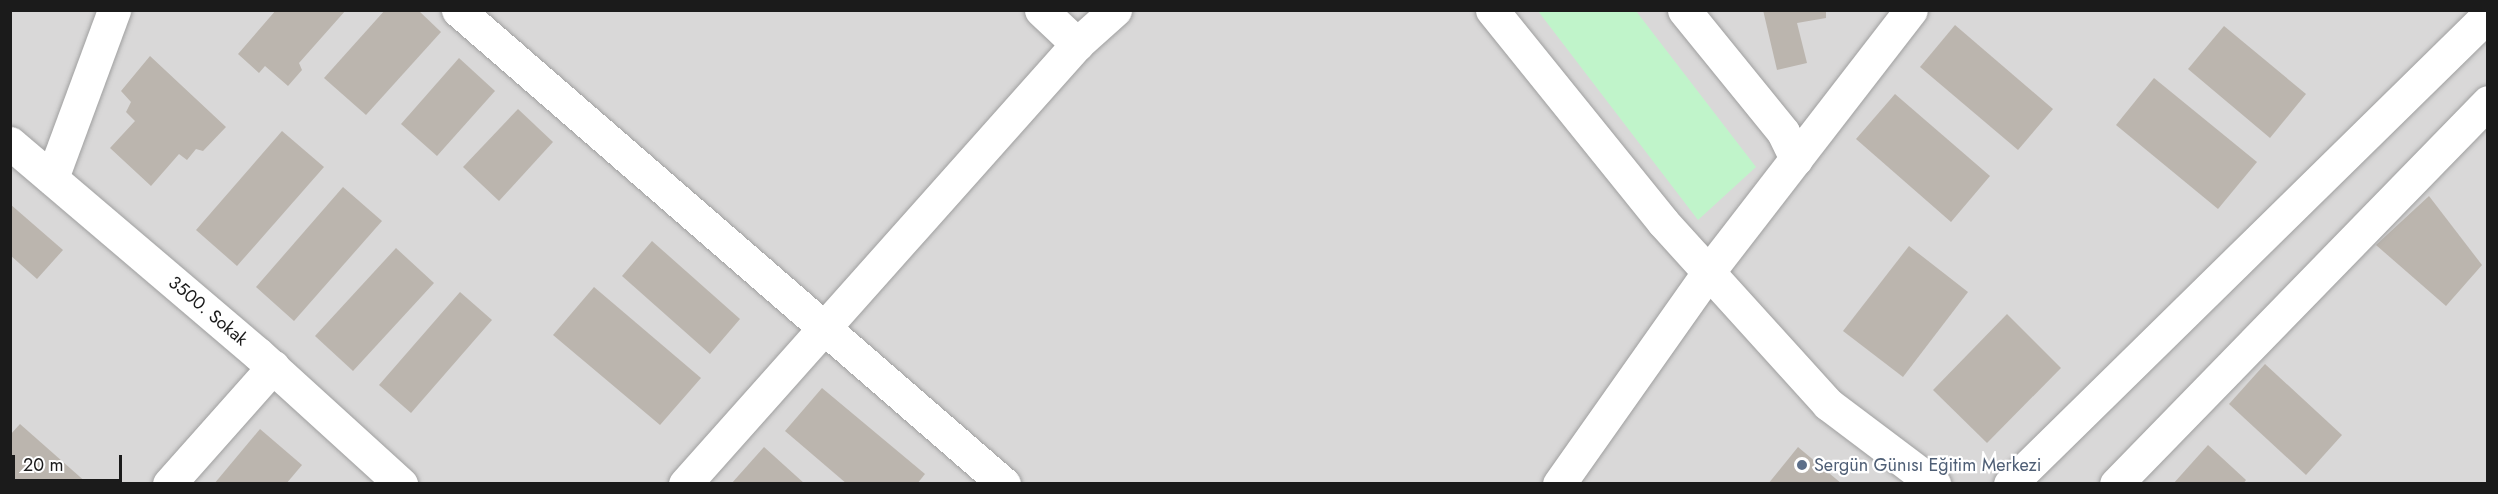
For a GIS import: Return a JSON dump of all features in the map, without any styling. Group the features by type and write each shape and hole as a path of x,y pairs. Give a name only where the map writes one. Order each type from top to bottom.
{"street":[{"path":"52,178 114,10"},
{"path":"458,10 1004,483"},
{"path":"1041,10 1077,44"},
{"path":"685,483 1077,44 1115,10"},
{"path":"1491,10 1663,222 1828,404 1934,483"},
{"path":"1684,10 1783,132 1796,159"},
{"path":"1559,483 1709,271 1911,10"},
{"path":"2010,483 2487,15"},
{"path":"2116,483 2487,102"},
{"name":"3500. Sokak","path":"10,143 273,367 401,483"},
{"path":"169,483 273,367"}],"shaded area":[{"path":"10,11 2487,11 2487,483 11,483"}],"green space":[{"path":"1538,11 1636,11 1756,167 1698,220"}],"building":[{"path":"276,10 346,10 299,63 302,70 288,86 265,66 259,73 238,54"},
{"path":"385,10 418,10 441,32 366,115 324,78"},
{"path":"1763,10 1826,10 1826,18 1797,23 1807,63 1777,70"},
{"path":"1955,25 2053,109 2018,150 1920,67"},
{"path":"2224,26 2306,94 2270,138 2188,69"},
{"path":"150,56 226,127 203,151 196,149 187,160 179,154 151,186 110,148 135,121 126,112 131,102 121,91"},
{"path":"459,58 495,91 437,156 401,124"},
{"path":"2154,78 2257,162 2218,209 2116,125"},
{"path":"1895,94 1990,176 1951,222 1856,139"},
{"path":"518,109 553,142 499,201 463,167"},
{"path":"282,131 324,167 237,266 196,230"},
{"path":"343,187 382,221 294,321 256,287"},
{"path":"2429,196 2482,265 2446,306 2376,245"},
{"path":"10,204 63,250 37,279 10,255"},
{"path":"652,241 740,319 710,354 622,276"},
{"path":"1909,246 1968,292 1903,377 1843,331"},
{"path":"396,248 434,283 353,371 315,336"},
{"path":"594,287 701,378 660,425 553,335"},
{"path":"460,292 492,320 411,413 379,385"},
{"path":"2007,314 2061,368 1987,443 1933,390"},
{"path":"2265,364 2342,435 2306,475 2229,404"},
{"path":"822,388 925,474 917,484 847,484 785,431"},
{"path":"20,424 88,484 10,484 10,435"},
{"path":"260,429 302,465 286,484 214,484"},
{"path":"2208,445 2246,480 2243,484 2173,484"},
{"path":"764,447 805,484 731,484"},
{"name":"Sergün Günısı Eğitim Merkezi","path":"1798,447 1842,484 1768,484"}],"place":[{"name":"Sergün Günısı Eğitim Merkezi","path":"1802,465"}]}
